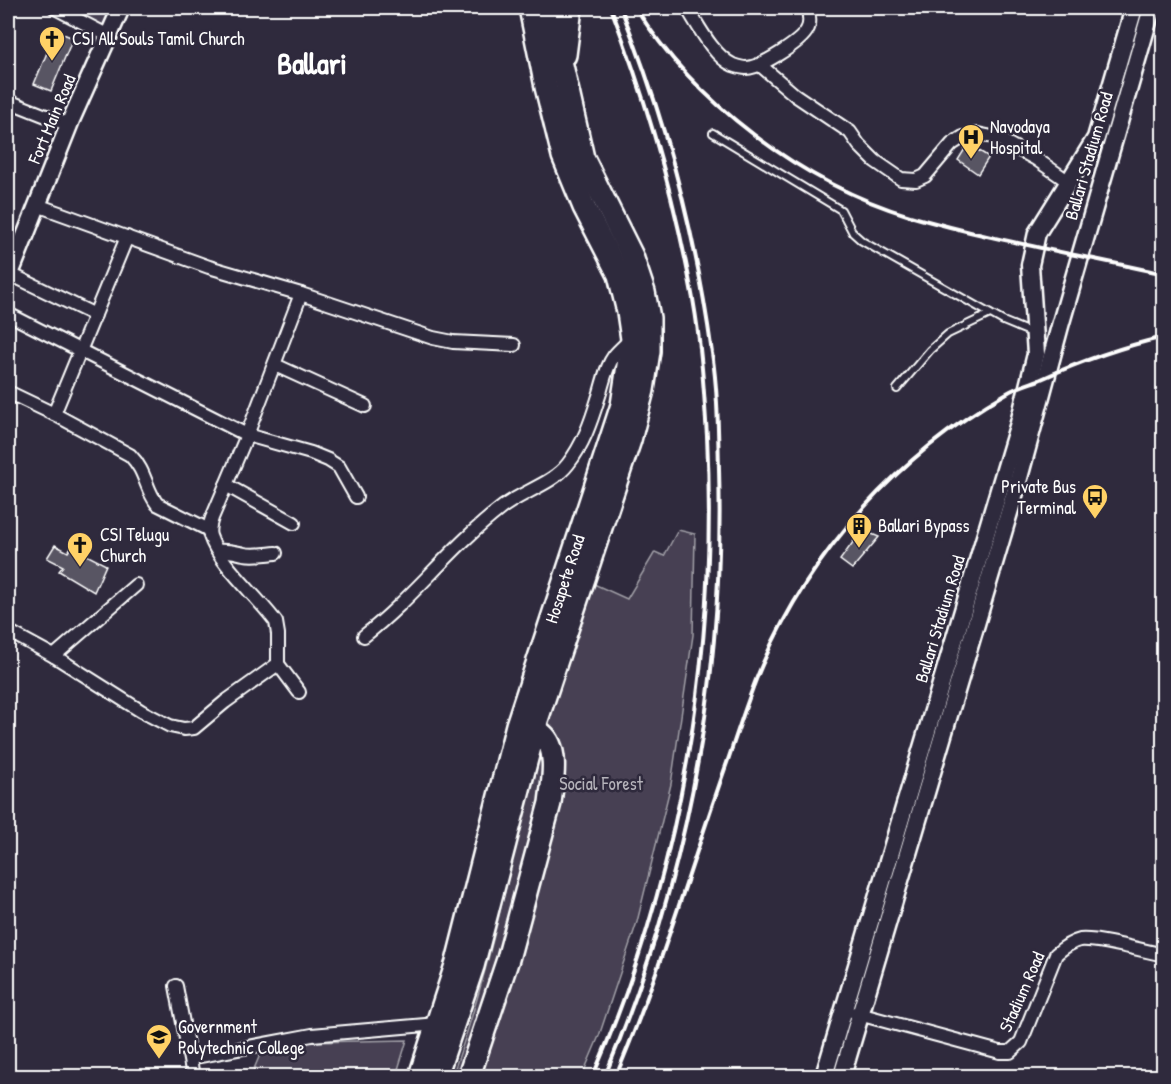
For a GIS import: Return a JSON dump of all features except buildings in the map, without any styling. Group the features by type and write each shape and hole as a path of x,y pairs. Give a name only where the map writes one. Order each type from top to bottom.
{"highway":[{"path":"563,74 571,8"},
{"name":"Hosapete Road","path":"436,1077 473,966 526,728 554,664 621,471 643,390 649,351 649,318 644,292 632,256 583,158 563,74 541,12"},
{"name":"Hosapete Road","path":"420,1077 457,962 622,405 632,339 619,274 584,207 563,156 546,87 541,12"},
{"path":"469,1077 508,958 550,803 553,763 547,740 542,734 526,728"}],"street":[{"path":"56,8 109,36"},
{"name":"Fort Main Road","path":"10,268 69,125 121,8"},
{"path":"687,8 712,47 731,64 746,68 760,64 799,41 808,29 807,8"},
{"name":"Ballari Stadium Road","path":"842,1077 1009,487 1019,423 1036,354 1030,265 1038,233 1096,138 1134,8"},
{"name":"Ballari Stadium Road","path":"824,1077 843,1010 1060,327 1152,8"},
{"path":"760,64 795,95 850,132 875,161 901,179 916,180 925,176 952,144 963,137 978,134 997,138 1036,159 1069,182"},
{"path":"8,101 69,125"},
{"path":"37,205 209,267 301,294 433,338 453,342 514,345"},
{"path":"54,414 127,237"},
{"path":"10,268 95,315"},
{"path":"299,692 278,664 276,622 218,551 210,538 209,530 301,294"},
{"path":"8,314 247,435 328,460 339,467 356,497"},
{"path":"364,636 407,599 500,508 527,490 554,478 566,466 579,448 614,356 632,339"},
{"path":"275,365 364,406"},
{"path":"8,392 130,455 139,464 152,498 157,504 209,530"},
{"path":"226,485 294,523"},
{"path":"218,551 228,550 245,555 276,553"},
{"path":"54,656 136,585"},
{"path":"8,631 54,656 141,711 170,726 184,729 194,728 225,702 278,664"},
{"name":"Stadium Road","path":"843,1010 1000,1052 1010,1052 1021,1042 1056,954 1071,943 1089,940 1164,955"},
{"path":"176,986 194,1077"},
{"path":"190,1058 312,1035 438,1024"}],"lane":[{"path":"713,133 841,210 853,233 862,241 990,314 1034,334"},
{"path":"897,389 930,350 948,334 990,314"}],"green space":[{"path":"62,8 117,8 107,30"},
{"name":"Social Forest","path":"678,530 695,534 693,635 671,784 637,922 599,1036 582,1076 452,1076 491,948 550,712 594,584 627,599 655,552 664,556"},
{"path":"407,1040 396,1076 251,1076 265,1043"}],"railway":[{"path":"593,1076 623,1000 649,922 670,843 687,763 699,682 706,600 709,518 705,402 700,350 686,262 659,151 611,8"},
{"path":"605,1076 658,929 695,778 707,702 715,625 719,547 717,396 697,264 665,135 621,8"},
{"path":"636,8 660,43 688,76 720,107 792,161 830,183 870,202 941,225 1164,274"},
{"path":"616,1076 661,958 757,676 782,623 806,583 833,545 862,509 895,476 930,445 967,418 1019,387 1100,356 1164,337"}],"place":[{"name":"CSI All Souls Tamil Church","path":"52,62"},
{"name":"Navodaya Hospital","path":"971,160"},
{"name":"Private Bus Terminal","path":"1095,520"},
{"name":"Ballari Bypass","path":"859,549"},
{"name":"CSI Telugu Church","path":"80,568"},
{"name":"Government Polytechnic College","path":"159,1060"}],"district":[{"name":"Ballari","path":"312,64"}]}
